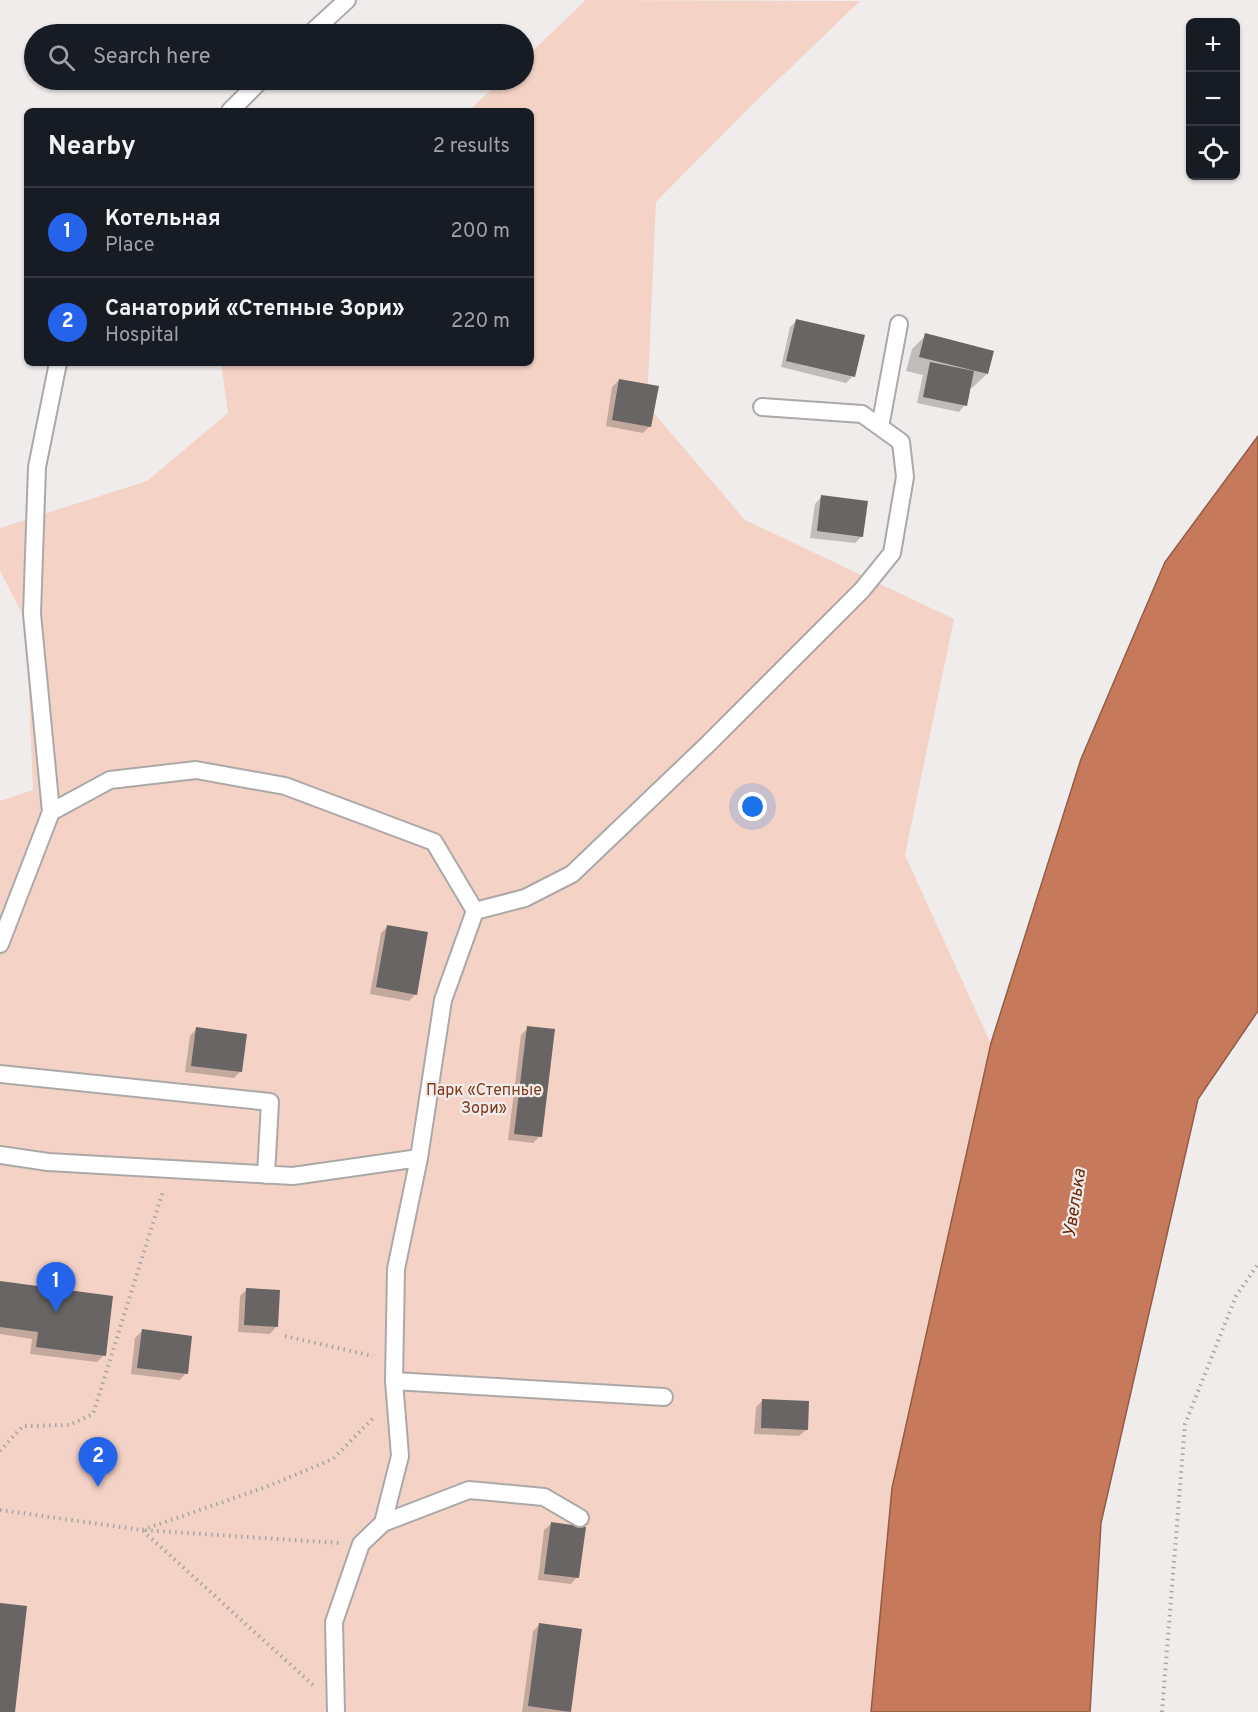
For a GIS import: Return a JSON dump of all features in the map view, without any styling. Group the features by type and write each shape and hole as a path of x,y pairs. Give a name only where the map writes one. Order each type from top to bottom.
{"lane":[{"path":"321,24 347,0"},
{"path":"233,108 251,90"},
{"path":"880,427 899,324"},
{"path":"0,944 51,812 32,614 37,467 57,366"},
{"path":"475,911 525,898 572,874 862,590 892,553 904,477 900,442 862,414 762,407"},
{"path":"51,812 110,780 196,770 285,786 434,842 475,911"},
{"path":"383,1523 400,1456 394,1389 396,1269 419,1158 443,1000 475,911"},
{"path":"0,1074 270,1102 266,1175"},
{"path":"0,1155 48,1162 292,1176 419,1158"},
{"path":"394,1389 664,1397"},
{"path":"336,1709 334,1622 361,1544 383,1523 469,1490 544,1497 580,1518"}],"path":[{"path":"0,1451 22,1426 69,1425 93,1414 169,1170"},
{"path":"1162,1712 1185,1424 1236,1296 1258,1264"},
{"path":"285,1336 394,1360"},
{"path":"142,1530 266,1487 333,1459 394,1389"},
{"path":"0,1510 142,1530 361,1544"},
{"path":"142,1530 336,1709"}],"green space":[{"name":"Парк «Степные Зори»","path":"584,0 860,1 656,202 647,405 745,520 954,619 905,855 991,1044 892,1488 871,1712 0,1712 0,801 33,790 26,621 0,571 0,528 147,481 228,413 221,366 534,366 534,108 471,108 491,90 534,90 534,50"}],"water":[{"name":"Увелька","path":"1258,436 1258,1011 1198,1099 1101,1523 1090,1712 871,1712 892,1488 991,1043 1081,759 1165,562"}],"building":[{"path":"796,319 865,335 855,377 786,361"},
{"path":"925,333 994,351 988,374 919,357"},
{"path":"930,362 974,371 967,406 923,397"},
{"path":"619,379 659,386 651,427 612,420"},
{"path":"821,495 868,501 863,537 817,531"},
{"path":"387,925 428,932 417,995 376,987"},
{"path":"527,1026 555,1029 542,1137 514,1134"},
{"path":"196,1027 247,1034 242,1072 191,1066"},
{"path":"0,1281 113,1296 106,1356 36,1347 38,1332 0,1327"},
{"path":"246,1288 280,1290 278,1327 244,1325"},
{"path":"142,1329 192,1336 188,1374 137,1368"},
{"path":"762,1399 809,1401 808,1430 761,1428"},
{"path":"551,1522 586,1527 579,1578 544,1574"},
{"path":"0,1603 27,1606 15,1712 0,1712"},
{"path":"539,1623 582,1629 571,1712 528,1706"}],"place":[{"name":"Котельная","path":"56,1312"},
{"name":"Санаторий «Степные Зори»","path":"98,1487"}]}
